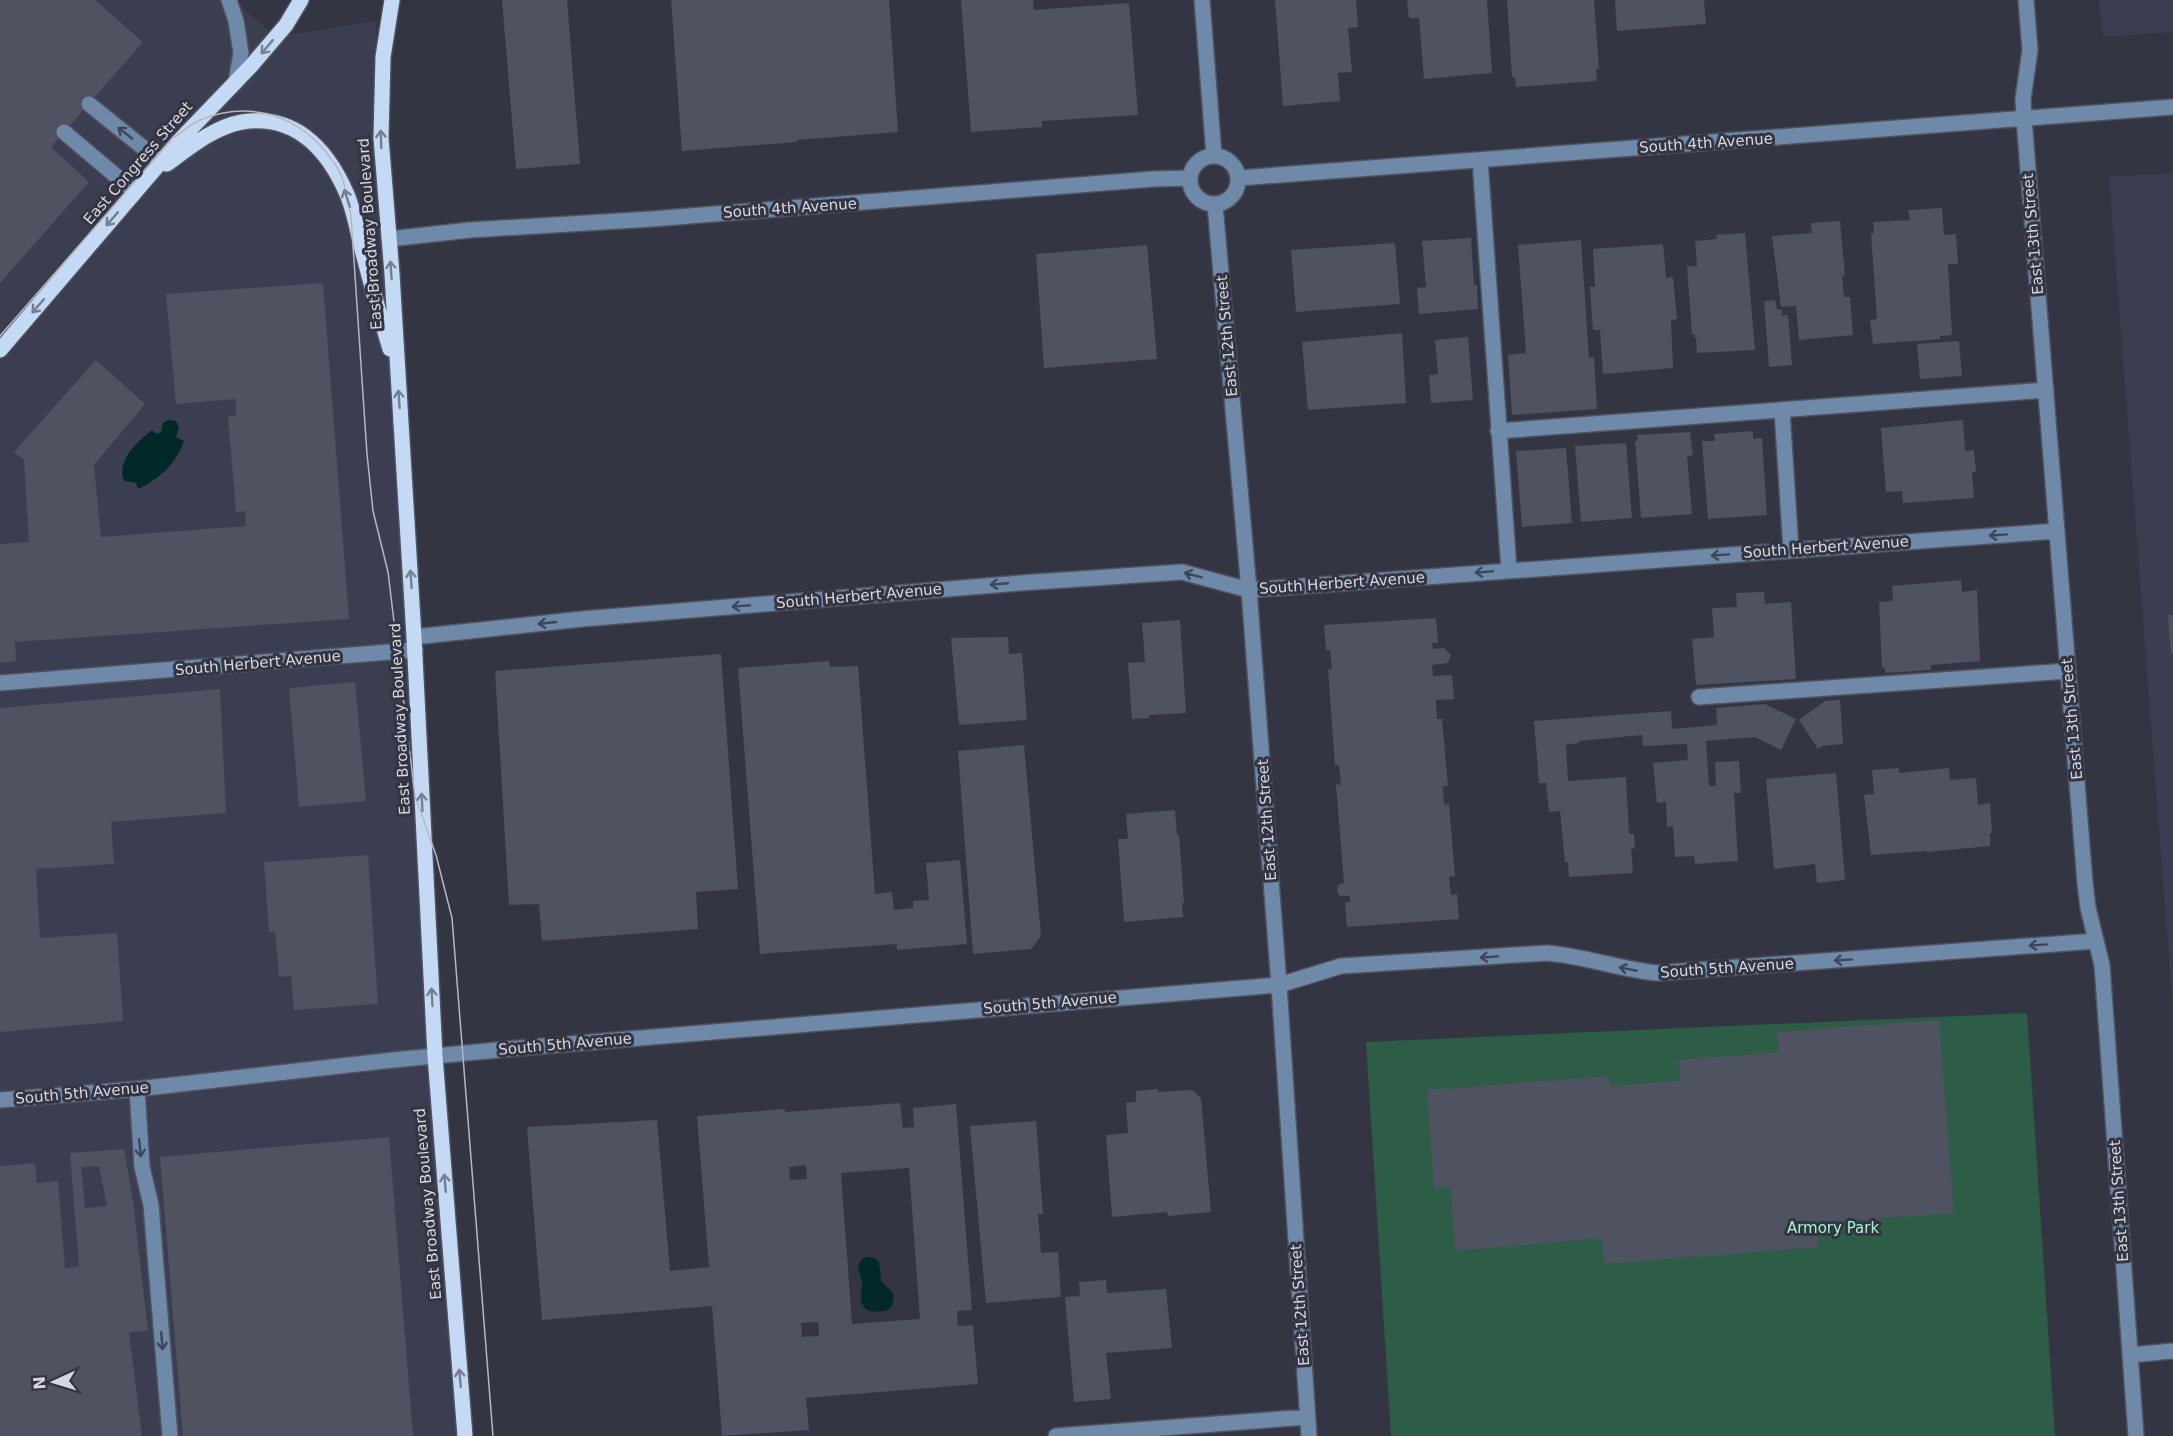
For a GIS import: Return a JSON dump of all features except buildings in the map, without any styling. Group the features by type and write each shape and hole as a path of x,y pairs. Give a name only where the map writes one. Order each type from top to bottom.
{"main road":[{"name":"East Congress Street","path":"0,350 161,162 286,25 300,0"},
{"name":"East Broadway Boulevard","path":"392,0 383,57 381,138 415,644 435,1056 465,1436"},
{"path":"147,178 207,135 241,122 288,125 315,143 333,166 347,193 397,375"}],"street":[{"path":"229,0 236,21 241,53 236,81"},
{"path":"1202,0 1214,156"},
{"name":"East 13th Street","path":"2026,0 2030,50 2023,99 2024,119 2085,883 2102,965 2136,1436"},
{"path":"89,104 161,162"},
{"name":"South 4th Avenue","path":"1239,178 2173,107"},
{"path":"64,132 135,192"},
{"path":"1214,156 1226,158 1232,163 1239,178 1235,193 1230,199 1215,205 1200,200 1191,186 1190,178 1196,164 1214,156"},
{"path":"1480,160 1509,570"},
{"name":"South 4th Avenue","path":"389,239 470,230 652,219 1153,179 1190,178"},
{"name":"East 12th Street","path":"1215,205 1249,590 1280,985 1309,1436"},
{"path":"1498,431 2046,390"},
{"path":"1782,410 1791,550"},
{"name":"South Herbert Avenue","path":"0,683 415,644 593,618 1020,583 1182,572 1249,590 2057,531"},
{"path":"1699,697 2068,671"},
{"name":"South 5th Avenue","path":"0,1100 137,1089 435,1056 1280,985 1341,966 1547,953 1569,954 1627,970 1657,974 2096,941"},
{"path":"137,1089 140,1150 152,1205 170,1436"},
{"path":"2130,1355 2173,1351"},
{"path":"1056,1436 1307,1417"}],"shaded area":[{"path":"0,0 234,0 275,37 376,21 381,138 437,1009 471,1436 0,1436"},
{"path":"2099,0 2173,0 2173,32 2103,37"},
{"path":"2173,173 2173,1010 2109,177"},
{"path":"168,420 176,421 179,427 176,437 184,441 181,449 166,470 153,481 138,489 136,483 124,481 122,474 125,459 134,446 152,430 157,434 161,432 163,423"},
{"path":"867,1257 879,1261 881,1281 893,1293 893,1304 888,1310 869,1311 863,1305 862,1280 858,1268 862,1259"}],"green space":[{"name":"Armory Park","path":"2027,1013 2055,1436 1391,1436 1366,1042"}],"tram line":[{"path":"0,336 173,138 200,120 218,114 235,112 252,111 269,114 299,128 313,139 326,152 340,172 351,216 373,511 388,572 415,796 436,855 452,918 493,1436"}]}
